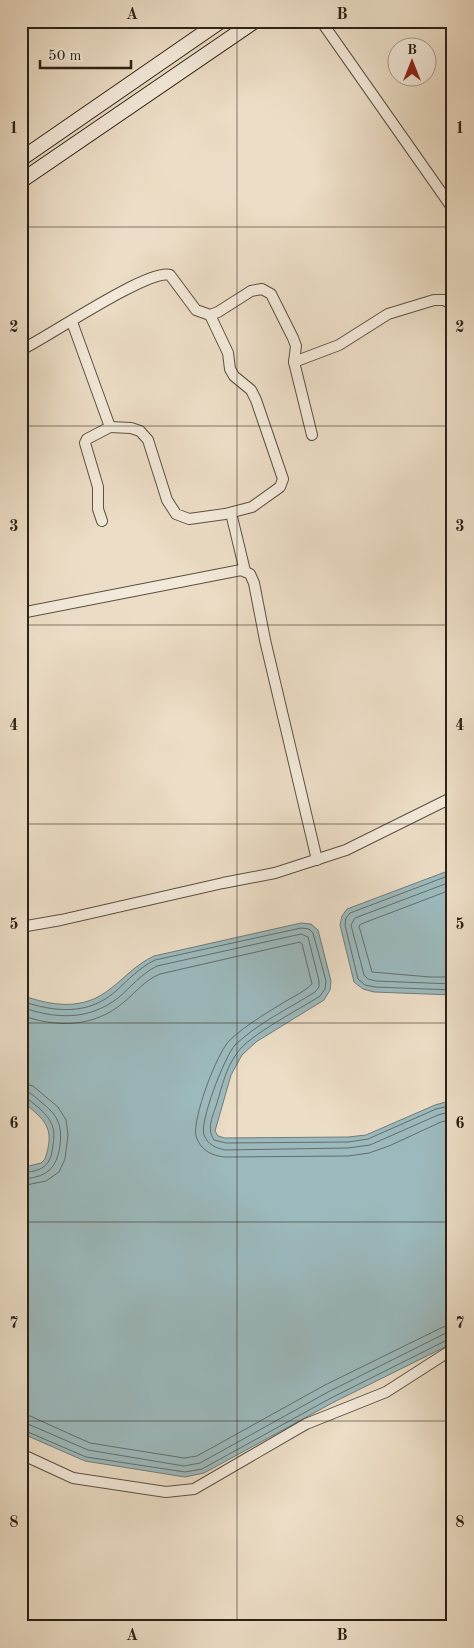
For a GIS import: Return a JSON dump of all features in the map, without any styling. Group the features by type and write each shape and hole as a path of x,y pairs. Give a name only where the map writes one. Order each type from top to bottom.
{"main road":[{"path":"21,159 222,21"},
{"path":"21,181 255,21"},
{"path":"151,71 161,86"}],"street":[{"path":"321,21 453,209"},
{"path":"21,350 72,322 125,289 161,274 170,275 196,310 210,315 251,291 257,289 266,291 271,294 296,346 294,362 312,435"},
{"path":"294,362 339,345 388,314 434,300 444,300 453,305"},
{"path":"102,521 98,509 98,486 85,442 110,427 131,428 140,431 148,440 167,500 176,514 189,519 231,513 252,506 280,487 283,480 256,400 251,390 234,376 230,369 228,352 210,315"},
{"path":"72,322 110,427"},
{"path":"231,513 245,571"},
{"path":"21,613 241,570 250,574 254,583 265,640 317,860"},
{"path":"21,926 62,920 275,873 346,850 453,797"},
{"path":"21,1454 73,1478 166,1492 194,1489 306,1424 386,1392 453,1349"}],"water":[{"path":"453,869 453,995 374,992 363,989 354,982 340,925 342,916 347,909"},
{"path":"301,923 311,924 318,930 331,981 330,990 324,1000 256,1042 242,1055 231,1075 215,1131 218,1136 225,1138 348,1137 366,1135 435,1105 453,1100 453,1343 334,1402 204,1473 185,1477 85,1461 21,1433 21,1168 41,1163 45,1159 49,1139 46,1125 42,1119 21,1100 21,995 56,1004 89,1001 100,996 136,967 154,956"}]}
